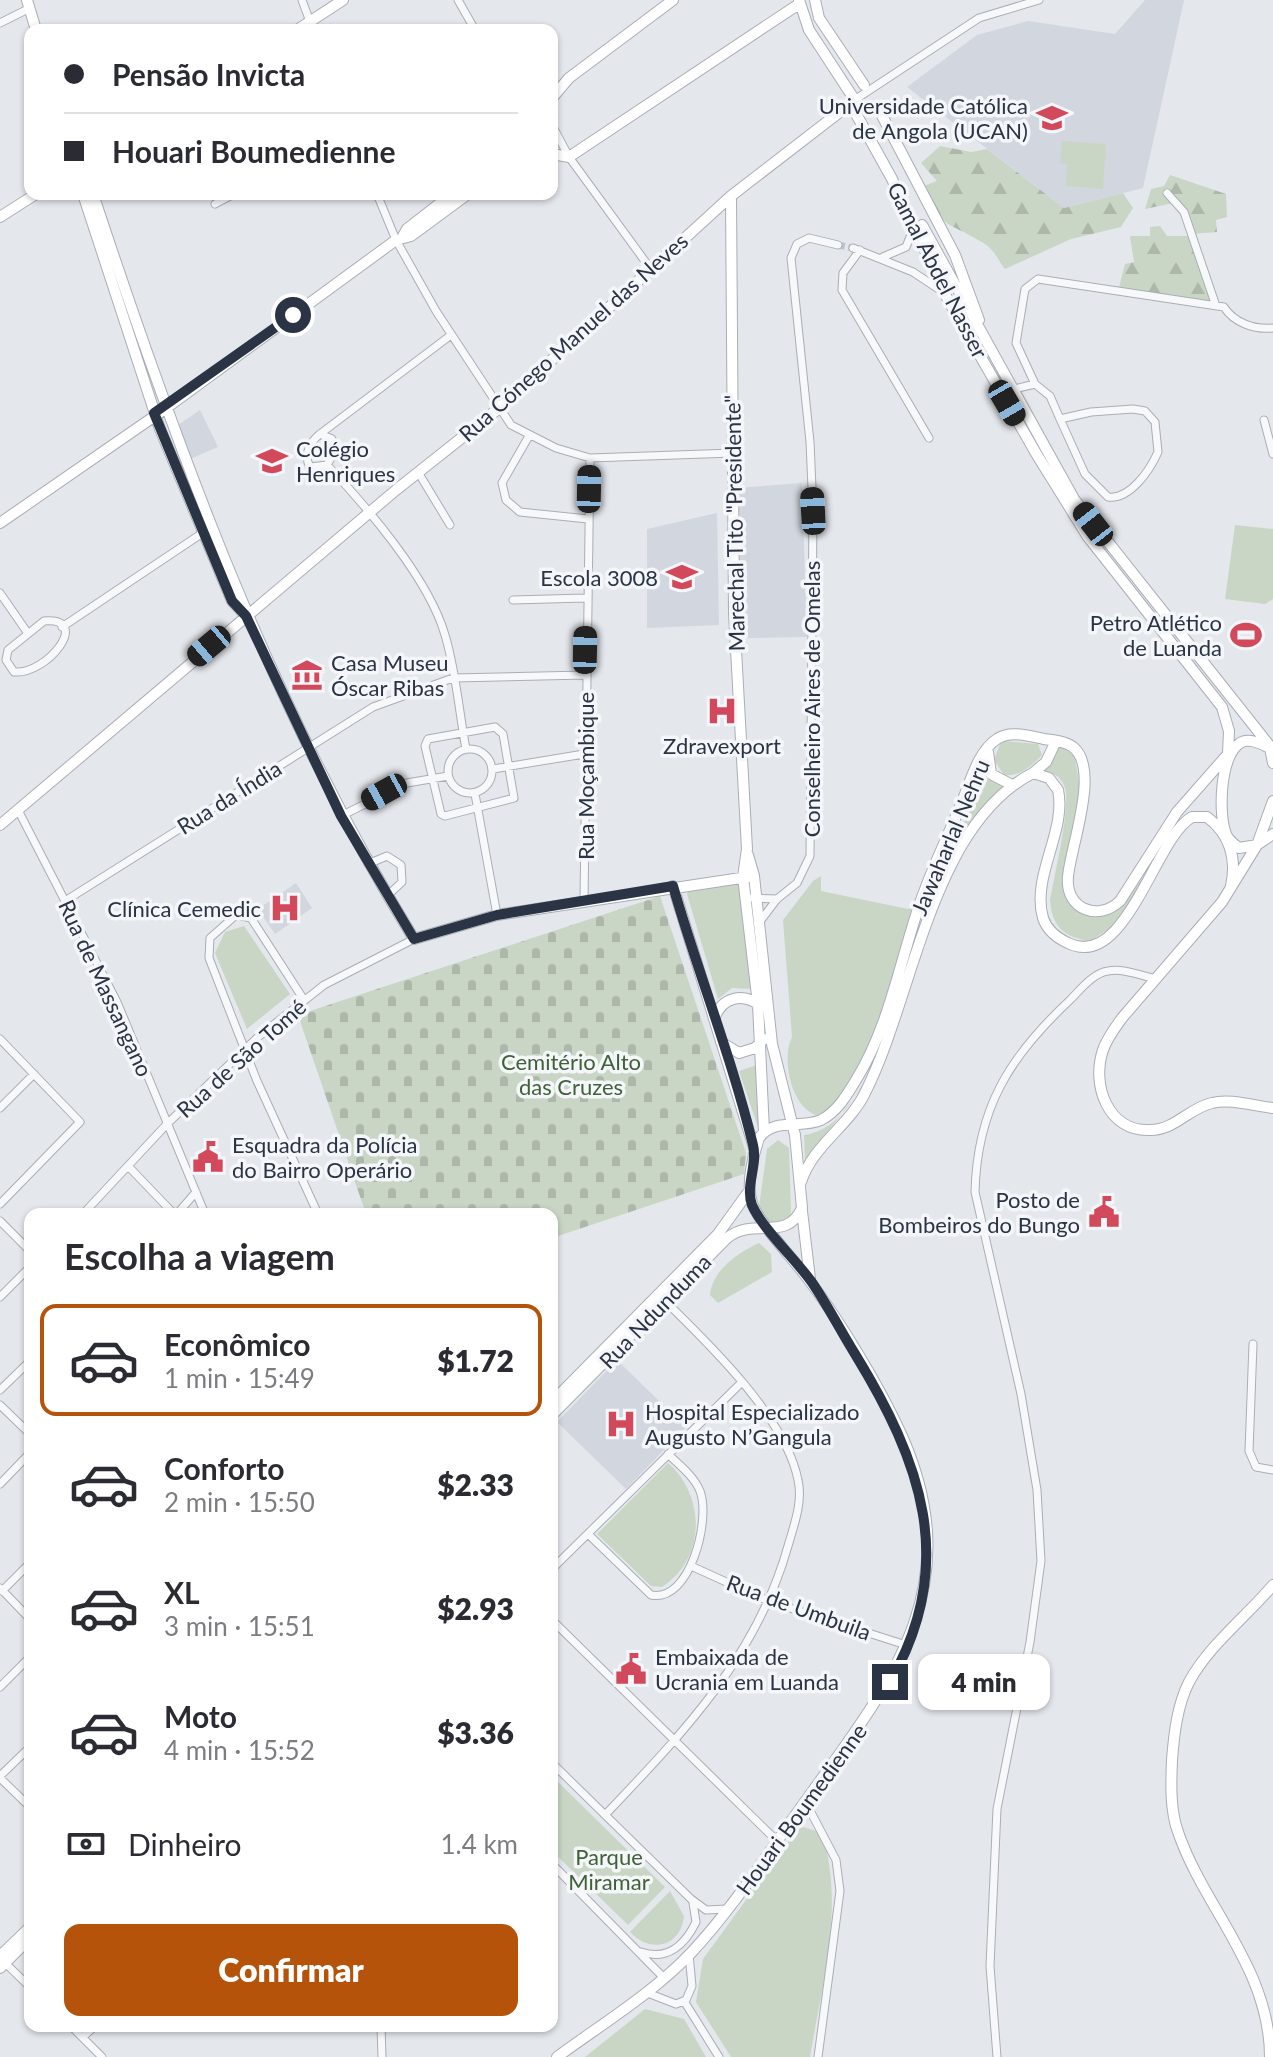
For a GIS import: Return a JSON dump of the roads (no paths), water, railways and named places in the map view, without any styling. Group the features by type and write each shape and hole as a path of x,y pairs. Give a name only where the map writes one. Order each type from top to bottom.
{"main road":[{"path":"314,24 343,0"},
{"path":"652,16 657,0"},
{"path":"558,90 673,0"},
{"path":"815,0 819,18 864,85"},
{"path":"558,155 569,157 799,2"},
{"name":"Gamal Abdel Nasser","path":"799,2 809,30 853,101 1074,499 1228,695 1272,746"},
{"path":"29,4 34,24"},
{"name":"Gamal Abdel Nasser","path":"853,101 947,298 1088,537 1222,707 1228,720 1228,754 1222,791 1232,860 1231,886"},
{"name":"Rua Cónego Manuel das Neves","path":"0,825 371,511 498,409 731,196 853,101"},
{"name":"Gamal Abdel Nasser","path":"877,106 955,255 988,344"},
{"name":"Marechal Tito \"Presidente\"","path":"731,196 734,613 747,849 754,924 768,1012 781,1091 792,1122 801,1182 810,1281"},
{"path":"0,217 27,200"},
{"path":"85,200 119,288 160,411 207,530 341,816 414,939"},
{"path":"95,200 119,288"},
{"path":"0,523 399,238 444,200"},
{"path":"399,238 411,236 460,200"},
{"name":"Jawaharlal Nehru","path":"764,1131 792,1122 811,1123 835,1110 863,1068 879,1032 932,870 989,746 998,738 1011,734 1056,741"},
{"path":"1273,763 1272,746 1250,740 1240,742 1177,812 1120,901 1108,910 1094,912 1081,908 1068,889 1082,811 1082,764 1072,747 1056,741 1046,762 1033,773 1054,783 1059,797 1041,895 1044,919 1051,931 1074,946 1085,948 1098,944 1120,925 1187,820 1207,817 1239,848 1257,845 1273,834"},
{"path":"989,746 987,757 991,774 1012,785"},
{"name":"Jawaharlal Nehru","path":"801,1182 814,1154 861,1101 876,1073 929,920 955,859 975,826 1012,785 1033,773"},
{"path":"1273,801 1257,845 1231,886 1109,1036 1099,1066 1101,1092 1114,1117 1133,1129 1166,1128 1211,1103 1273,1108"},
{"name":"Rua de São Tomé","path":"414,939 497,915 749,876"},
{"path":"673,886 755,1152"},
{"name":"Marechal Tito \"Presidente\"","path":"754,924 764,1131"},
{"path":"714,1020 719,1008 734,998 742,997 768,1012"},
{"path":"720,1040 723,1047 739,1053 761,1043 771,1030"},
{"path":"750,1189 755,1152 764,1131"},
{"name":"Rua Ndunduma","path":"558,1396 725,1225 750,1189"},
{"name":"Houari Boumedienne","path":"557,2057 664,1978 732,1905 877,1702 908,1645 926,1567 925,1522 913,1465 888,1408 810,1281 769,1227 758,1218 750,1189"},
{"name":"Rua Ndunduma","path":"558,1409 737,1230 789,1225 802,1208"},
{"path":"1270,2057 1268,2029 1258,1996 1227,1923 1176,1829 1171,1792 1173,1739 1189,1683 1200,1665 1273,1585"},
{"path":"1,1961 24,1934"},
{"path":"1,1961 24,1943"}],"street":[{"path":"302,0 311,24"},
{"path":"458,0 472,24"},
{"path":"853,101 979,18 1039,0"},
{"path":"0,23 29,4"},
{"path":"558,136 569,157 650,268"},
{"path":"1167,193 1184,212 1216,306"},
{"path":"215,204 223,200"},
{"path":"380,200 451,335 511,425 529,436 590,458 733,453"},
{"path":"881,257 906,247 914,224"},
{"name":"Conselheiro Aires de Omelas","path":"777,899 797,883 810,856 813,511 810,442 791,258 797,244 809,238 838,245"},
{"path":"929,438 842,290 843,273 857,249 924,277 947,298"},
{"path":"1060,419 1091,412 1145,411 1155,422 1158,452 1131,489 1120,497 1108,497 1085,474 1060,419 1050,396 1035,384 1016,343 1025,289 1032,281 1070,283 1224,307 1231,316 1259,330 1273,328"},
{"path":"327,465 315,469 307,463 309,446 320,434 451,335"},
{"path":"1014,389 1035,384"},
{"path":"1264,420 1273,454"},
{"path":"320,434 326,434 335,443 327,465"},
{"path":"529,436 502,483 506,500 515,510 528,514 588,519"},
{"name":"Rua Moçambique","path":"584,901 585,598 590,458"},
{"path":"327,465 371,511 419,584 445,633 466,749"},
{"path":"418,472 450,525"},
{"path":"62,627 207,530"},
{"path":"0,593 27,632"},
{"path":"513,600 585,598"},
{"path":"44,621 55,621 62,627 66,637 63,647 29,671 14,672 8,666 8,650 27,632 44,621"},
{"path":"0,672 8,666"},
{"name":"Rua da Índia","path":"65,901 373,707 453,678 585,675"},
{"path":"495,727 500,729 510,766 514,798 445,816 441,814 425,746 428,739 495,727"},
{"path":"466,749 486,756 493,769 486,788 475,794 461,792 448,776 453,756 466,749"},
{"path":"493,769 584,754"},
{"path":"341,816 407,783 448,776"},
{"path":"475,794 497,915"},
{"name":"Rua de Massangano","path":"18,810 117,1002 203,1208"},
{"path":"368,864 387,856 401,865 402,882 387,896"},
{"path":"751,898 777,899"},
{"path":"754,924 777,899"},
{"path":"304,1000 251,918 236,915 222,924 210,938 209,958 245,1050 315,1208"},
{"name":"Rua de São Tomé","path":"89,1208 167,1124 245,1050 304,1000 353,967 414,939"},
{"path":"997,2057 990,1966 997,1809 1030,1642 1041,1561 1037,1490 1021,1394 975,1192 976,1160 985,1115 996,1093 1022,1050 1062,1007 1100,973 1120,971 1157,979"},
{"path":"0,1039 80,1122 0,1204"},
{"path":"0,1108 34,1074"},
{"path":"129,1167 169,1208"},
{"path":"181,1208 196,1192"},
{"path":"0,1221 24,1245"},
{"path":"0,1297 24,1273"},
{"path":"605,1815 673,1742 730,1674 784,1563 797,1513 798,1477 777,1432 742,1382 665,1301"},
{"path":"1253,1344 1249,1451 1256,1467 1273,1470"},
{"path":"0,1390 24,1367"},
{"path":"558,1563 742,1382"},
{"path":"0,1405 24,1428"},
{"path":"588,1534 651,1595 660,1597 669,1593 691,1566 700,1538 704,1505 695,1481 668,1454"},
{"path":"0,1484 24,1459"},
{"name":"Rua de Umbuila","path":"691,1566 768,1601 908,1645"},
{"path":"24,1569 1,1590 24,1613"},
{"path":"558,1626 777,1841"},
{"path":"0,1687 24,1663"},
{"path":"24,1753 0,1777 24,1801"},
{"path":"558,1769 691,1899 706,1910 718,1912 732,1905"},
{"path":"805,1801 836,1860 840,1891 818,2057"},
{"path":"559,1871 664,1978"},
{"path":"639,1952 664,1955 685,1941 696,1922 697,1910 691,1899"},
{"path":"684,2001 692,1986 689,1954"},
{"path":"1,1961 24,1982"},
{"path":"645,1992 671,2003 684,2001"},
{"path":"684,2001 719,2057"},
{"path":"78,2032 102,2057"},
{"path":"83,2037 88,2032"},
{"path":"381,2032 382,2057"}],"tunnel":[{"path":"838,245 853,248"}],"place":[{"name":"Universidade Católica de Angola (UCAN)","path":"1052,118"},
{"name":"Colégio Henriques","path":"272,461"},
{"name":"Escola 3008","path":"682,577"},
{"name":"Petro Atlético de Luanda","path":"1246,635"},
{"name":"Casa Museu Óscar Ribas","path":"307,675"},
{"name":"Zdravexport","path":"722,711"},
{"name":"Clínica Cemedic","path":"285,908"},
{"name":"Esquadra da Polícia do Bairro Operário","path":"208,1157"},
{"name":"Posto de Bombeiros do Bungo","path":"1104,1212"},
{"name":"Hospital Especializado Augusto N’Gangula","path":"621,1424"},
{"name":"Embaixada de Ucrania em Luanda","path":"631,1669"}],"park label":[{"name":"Cemitério Alto das Cruzes","path":"571,1074"},
{"name":"Parque Miramar","path":"609,1868"}]}
